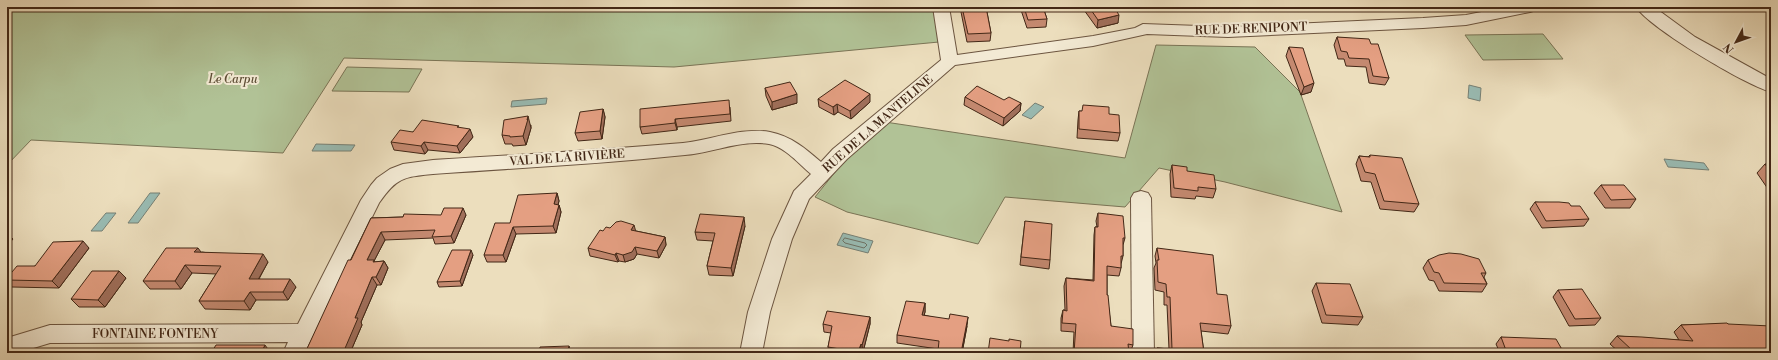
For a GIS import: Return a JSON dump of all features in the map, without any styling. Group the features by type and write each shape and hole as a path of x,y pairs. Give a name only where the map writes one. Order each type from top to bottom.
{"street":[{"path":"941,7 950,61"},
{"name":"RUE DE RENIPONT","path":"950,61 976,56 1089,42 1140,32 1143,29 1228,32 1424,23 1466,20 1530,7"},
{"path":"1644,7 1677,32 1706,51 1771,86"},
{"name":"RUE DE LA MANTELINE","path":"751,353 759,312 782,239 801,196 822,173 881,119 950,61"},
{"name":"VAL DE LA RIVIÈRE","path":"294,353 371,200 382,182 399,172 432,167 692,148 757,137 771,138 787,146 822,173"},
{"path":"1141,198 1143,353"},
{"name":"FONTAINE FONTENY","path":"7,347 50,334 305,333"}],"green space":[{"name":"Le Carpu","path":"7,7 933,7 939,42 674,67 344,58 283,153 31,140 7,165"},
{"path":"1543,34 1563,59 1483,60 1465,35"},
{"path":"1156,45 1255,47 1300,92 1342,212 1225,182 1159,168 1125,207 1005,197 978,244 847,212 815,197 844,161 885,122 1125,158"},
{"path":"347,67 422,69 409,92 332,91"}],"water":[{"path":"1469,85 1481,88 1480,101 1468,98"},
{"path":"547,98 546,104 511,107 512,101"},
{"path":"1035,103 1044,107 1031,119 1022,115"},
{"path":"316,144 355,145 351,151 312,151"},
{"path":"1664,159 1704,163 1709,170 1668,167"},
{"path":"150,193 160,193 138,223 128,223"},
{"path":"106,213 116,213 102,231 91,231"},
{"path":"843,233 873,241 868,253 837,245"}],"building":[{"path":"962,7 986,7 991,33 968,34"},
{"path":"1024,7 1043,7 1047,19 1028,20"},
{"path":"1089,7 1114,7 1119,15 1098,20"},
{"path":"1337,37 1369,39 1371,44 1378,44 1389,78 1373,76 1369,59 1349,58 1347,52 1341,51"},
{"path":"1289,47 1303,48 1314,83 1304,87"},
{"path":"845,80 870,94 850,111 837,104 833,107 818,99"},
{"path":"790,82 797,94 772,102 765,88"},
{"path":"977,86 1004,100 1009,97 1021,103 1004,118 965,97"},
{"path":"729,100 730,114 675,119 675,123 640,127 640,109"},
{"path":"1083,105 1109,107 1109,114 1119,115 1120,133 1079,129 1079,111 1082,111"},
{"path":"603,109 600,131 575,133 580,112"},
{"path":"528,116 523,136 510,137 502,135 504,120"},
{"path":"422,120 470,129 457,146 424,142 421,146 391,142 400,130 413,132"},
{"path":"1370,155 1402,158 1419,204 1384,201 1375,174 1365,172 1359,156 1370,157"},
{"path":"1765,164 1771,165 1771,174"},
{"path":"1172,165 1187,167 1187,171 1214,175 1216,189 1198,187 1198,191 1174,188"},
{"path":"1601,185 1624,185 1636,199 1611,200"},
{"path":"557,193 554,204 559,205 553,226 513,227 503,255 484,255 495,223 510,223 518,195"},
{"path":"1535,202 1559,202 1569,203 1571,206 1580,206 1589,219 1546,221"},
{"path":"444,208 463,208 451,236 432,237 435,230 381,232 367,260 374,260 373,262 384,261 376,277 372,277 355,318 358,318 343,353 305,353 348,260 351,260 371,218 403,217 404,214 441,215"},
{"path":"1098,213 1123,216 1125,238 1123,238 1121,268 1107,266 1107,295 1111,326 1133,329 1133,345 1128,344 1129,353 1074,353 1076,324 1062,323 1063,310 1067,311 1066,278 1094,281 1095,227 1098,227"},
{"path":"700,214 744,217 731,268 707,266 715,233 695,232"},
{"path":"621,221 634,225 631,230 665,237 657,251 635,247 632,252 623,255 616,253 615,255 588,248 600,230 603,231 606,227 610,228 616,222"},
{"path":"1025,221 1052,224 1050,260 1021,257"},
{"path":"83,241 52,281 7,280 17,266 35,266 53,242"},
{"path":"166,248 198,248 194,252 263,254 249,279 290,279 283,292 250,292 244,301 199,301 221,266 185,265 175,281 143,281"},
{"path":"1157,248 1213,255 1217,294 1227,295 1231,326 1200,323 1204,353 1159,353 1157,348 1172,349 1170,297 1167,297 1166,284 1158,282 1157,260 1159,260"},
{"path":"452,250 471,250 460,281 437,282"},
{"path":"1449,253 1461,254 1479,259 1486,273 1481,273 1487,284 1444,283 1439,273 1434,272 1428,260 1439,255"},
{"path":"92,271 119,271 98,300 71,299"},
{"path":"1316,283 1350,284 1363,317 1326,315"},
{"path":"1582,289 1601,318 1575,319 1558,290"},
{"path":"906,301 925,303 922,315 949,319 950,314 968,317 961,353 938,351 939,341 897,335"},
{"path":"827,311 870,317 862,345 861,344 858,352 828,347 832,326 823,324"},
{"path":"1727,323 1771,326 1771,353 1634,353 1617,336 1693,341 1681,325"},
{"path":"1501,337 1556,339 1564,353 1507,353"},
{"path":"990,338 1021,341 1020,353 988,353"},
{"path":"216,345 265,345 261,353 211,353"},
{"path":"569,346 567,353 539,353 540,347"}]}
